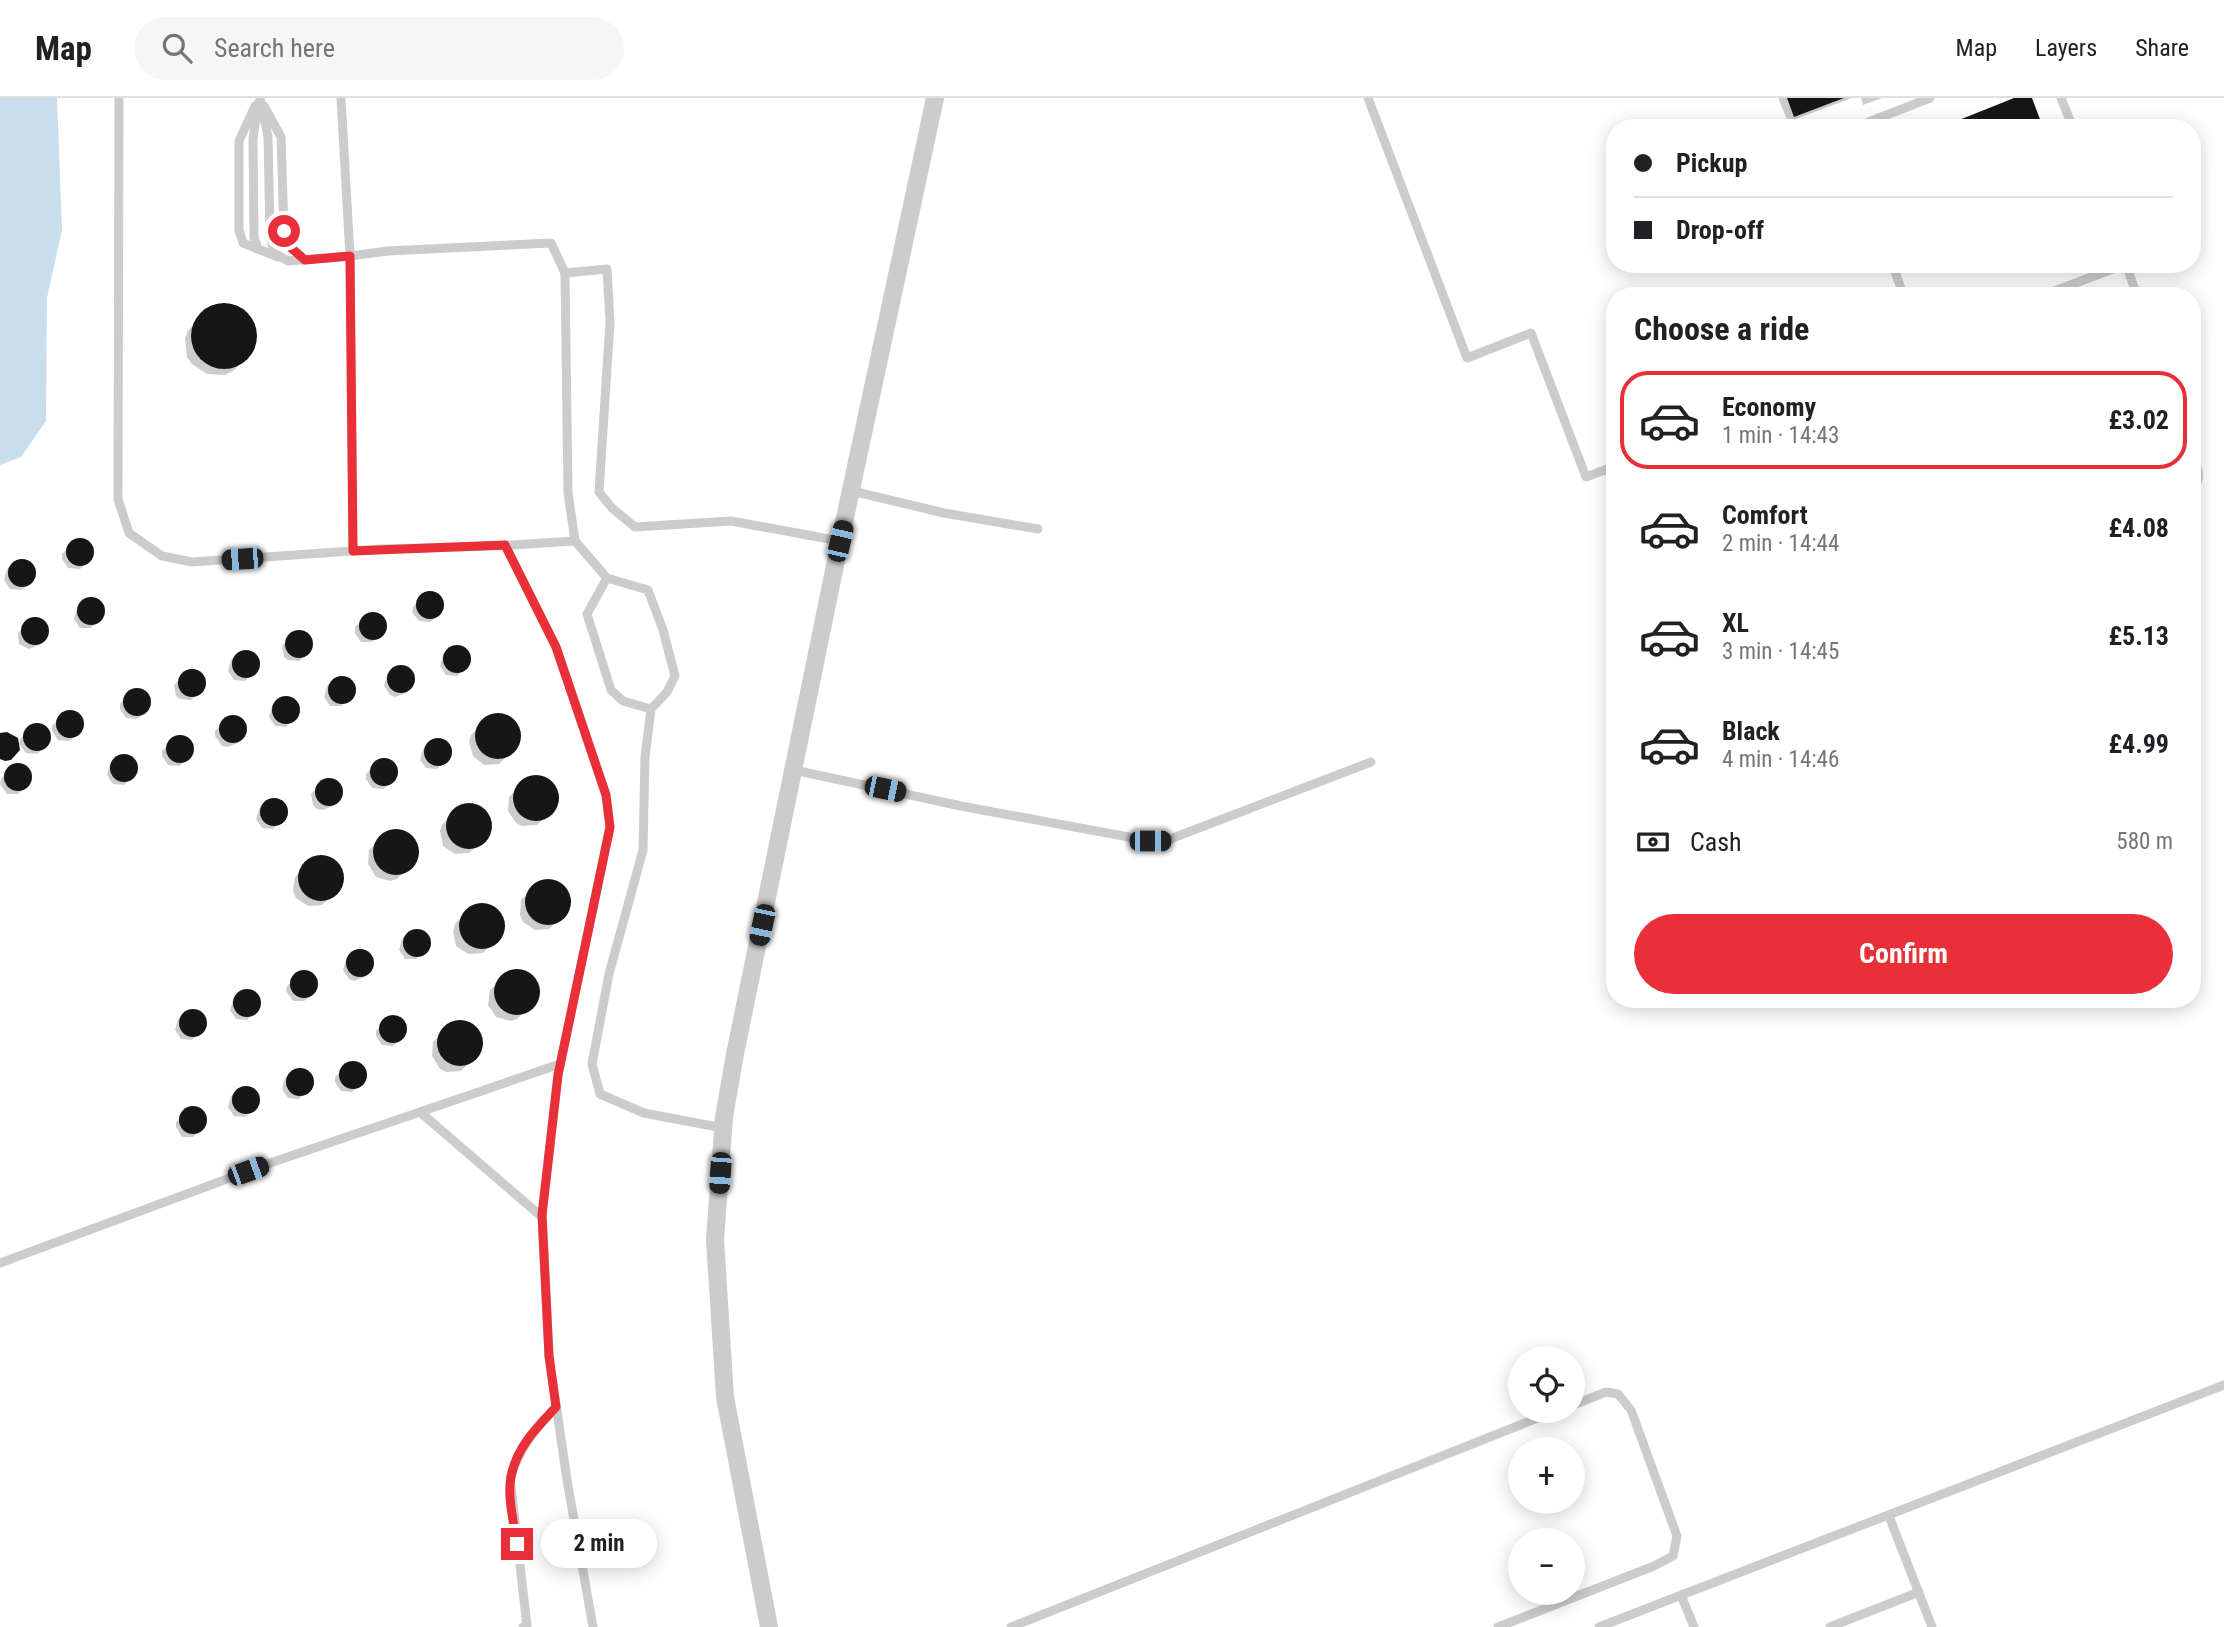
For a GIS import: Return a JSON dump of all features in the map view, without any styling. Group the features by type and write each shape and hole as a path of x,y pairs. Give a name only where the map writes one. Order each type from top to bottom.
{"street":[{"path":"769,1627 725,1397 715,1240 723,1128 734,1054 935,98"}],"lane":[{"path":"120,98 118,499 129,533 162,556 192,562 353,551 575,541"},
{"path":"258,249 254,237 253,139 259,98"},
{"path":"259,98 239,141 239,230 243,243 288,261 388,251 551,243 565,273 568,493 575,541 607,579 648,590 663,630 675,676 667,692 651,709 645,757 643,850 609,974 592,1064 600,1094 644,1113 723,1128"},
{"path":"259,98 281,137 284,231 290,247 305,260"},
{"path":"259,98 268,137 270,236 274,253 288,261"},
{"path":"341,98 350,256 353,551"},
{"path":"1368,98 1467,358 1531,332 1586,477 1606,469"},
{"path":"1876,119 1930,98"},
{"path":"2061,98 2069,119"},
{"path":"565,273 607,268 610,322 599,492 612,508 635,527 731,521 840,541"},
{"path":"2065,287 2102,273"},
{"path":"852,491 944,513 1038,528"},
{"path":"505,545 556,647 606,795 610,827 560,1064 542,1217 549,1356 593,1627"},
{"path":"607,579 587,614 611,690 623,701 651,709"},
{"path":"794,770 961,806 1150,841 1165,841 1371,762"},
{"path":"0,1262 273,1162 560,1064"},
{"path":"420,1112 542,1217"},
{"path":"1599,1627 2224,1385"},
{"path":"1498,1627 1654,1566 1673,1556 1677,1536 1631,1410 1618,1394 1606,1392 1585,1400"},
{"path":"523,1627 527,1626 510,1478 517,1455 532,1433 556,1407"},
{"path":"1012,1627 1525,1423"},
{"path":"1889,1516 1933,1627"},
{"path":"1830,1627 1919,1592"},
{"path":"1681,1595 1694,1627"}],"water":[{"path":"0,98 57,98 62,230 47,298 46,421 21,457 0,465"}],"building":[{"path":"1787,98 1844,98 1794,117"},
{"path":"2014,98 2032,98 2040,119 1962,119"},
{"path":"218,303 230,303 242,308 252,318 257,336 255,349 242,364 230,369 218,369 206,364 196,354 191,342 191,330 196,318 206,308"},
{"path":"80,538 90,542 94,552 90,562 80,566 70,562 66,552 70,542"},
{"path":"22,559 32,563 36,573 32,583 22,587 12,583 8,573 12,563"},
{"path":"430,591 440,595 444,605 440,615 430,619 420,615 416,605 420,595"},
{"path":"91,597 101,601 105,611 101,621 91,625 81,621 77,611 81,601"},
{"path":"373,612 383,616 387,626 383,636 373,640 363,636 359,626 363,616"},
{"path":"35,617 45,621 49,631 45,641 35,645 25,641 21,631 25,621"},
{"path":"299,630 309,634 313,644 309,654 299,658 289,654 285,644 289,634"},
{"path":"457,645 467,649 471,659 467,669 457,673 447,669 443,659 447,649"},
{"path":"246,650 256,654 260,664 256,674 246,678 236,674 232,664 236,654"},
{"path":"401,665 411,669 415,679 411,689 401,693 391,689 387,679 391,669"},
{"path":"192,669 202,673 206,683 202,693 192,697 182,693 178,683 182,673"},
{"path":"342,676 352,680 356,690 352,700 342,704 332,700 328,690 332,680"},
{"path":"137,688 147,692 151,702 147,712 137,716 127,712 123,702 127,692"},
{"path":"286,696 296,700 300,710 296,720 286,724 276,720 272,710 276,700"},
{"path":"70,710 80,714 84,724 80,734 70,738 60,734 56,724 60,714"},
{"path":"498,713 514,720 521,736 514,752 498,759 482,752 475,736 482,720"},
{"path":"233,715 243,719 247,729 243,739 233,743 223,739 219,729 223,719"},
{"path":"37,723 47,727 51,737 47,747 37,751 27,747 23,737 27,727"},
{"path":"7,732 18,738 20,750 11,760 5,761 0,759 0,733"},
{"path":"180,735 190,739 194,749 190,759 180,763 170,759 166,749 170,739"},
{"path":"438,738 448,742 452,752 448,762 438,766 428,762 424,752 428,742"},
{"path":"124,754 134,758 138,768 134,778 124,782 114,778 110,768 114,758"},
{"path":"384,758 394,762 398,772 394,782 384,786 374,782 370,772 374,762"},
{"path":"18,763 28,767 32,777 28,787 18,791 8,787 4,777 8,767"},
{"path":"536,775 552,782 559,798 552,814 536,821 520,814 513,798 520,782"},
{"path":"329,778 339,782 343,792 339,802 329,806 319,802 315,792 319,782"},
{"path":"274,798 284,802 288,812 284,822 274,826 264,822 260,812 264,802"},
{"path":"469,803 485,810 492,826 485,842 469,849 453,842 446,826 453,810"},
{"path":"396,829 412,836 419,852 412,868 396,875 380,868 373,852 380,836"},
{"path":"321,855 337,862 344,878 337,894 321,901 305,894 298,878 305,862"},
{"path":"548,879 564,886 571,902 564,918 548,925 532,918 525,902 532,886"},
{"path":"482,903 498,910 505,926 498,942 482,949 466,942 459,926 466,910"},
{"path":"417,929 427,933 431,943 427,953 417,957 407,953 403,943 407,933"},
{"path":"360,949 370,953 374,963 370,973 360,977 350,973 346,963 350,953"},
{"path":"517,969 533,976 540,992 533,1008 517,1015 501,1008 494,992 501,976"},
{"path":"304,970 314,974 318,984 314,994 304,998 294,994 290,984 294,974"},
{"path":"247,989 257,993 261,1003 257,1013 247,1017 237,1013 233,1003 237,993"},
{"path":"193,1009 203,1013 207,1023 203,1033 193,1037 183,1033 179,1023 183,1013"},
{"path":"393,1015 403,1019 407,1029 403,1039 393,1043 383,1039 379,1029 383,1019"},
{"path":"460,1020 476,1027 483,1043 476,1059 460,1066 444,1059 437,1043 444,1027"},
{"path":"353,1061 363,1065 367,1075 363,1085 353,1089 343,1085 339,1075 343,1065"},
{"path":"300,1068 310,1072 314,1082 310,1092 300,1096 290,1092 286,1082 290,1072"},
{"path":"246,1086 256,1090 260,1100 256,1110 246,1114 236,1110 232,1100 236,1090"},
{"path":"193,1106 203,1110 207,1120 203,1130 193,1134 183,1130 179,1120 183,1110"}],"route":[{"path":"284,231 290,247 305,260 350,256 353,551 505,545 556,647 606,795 610,827 558,1075 542,1215 549,1356 556,1407 532,1433 517,1455 510,1478 517,1544"}]}
